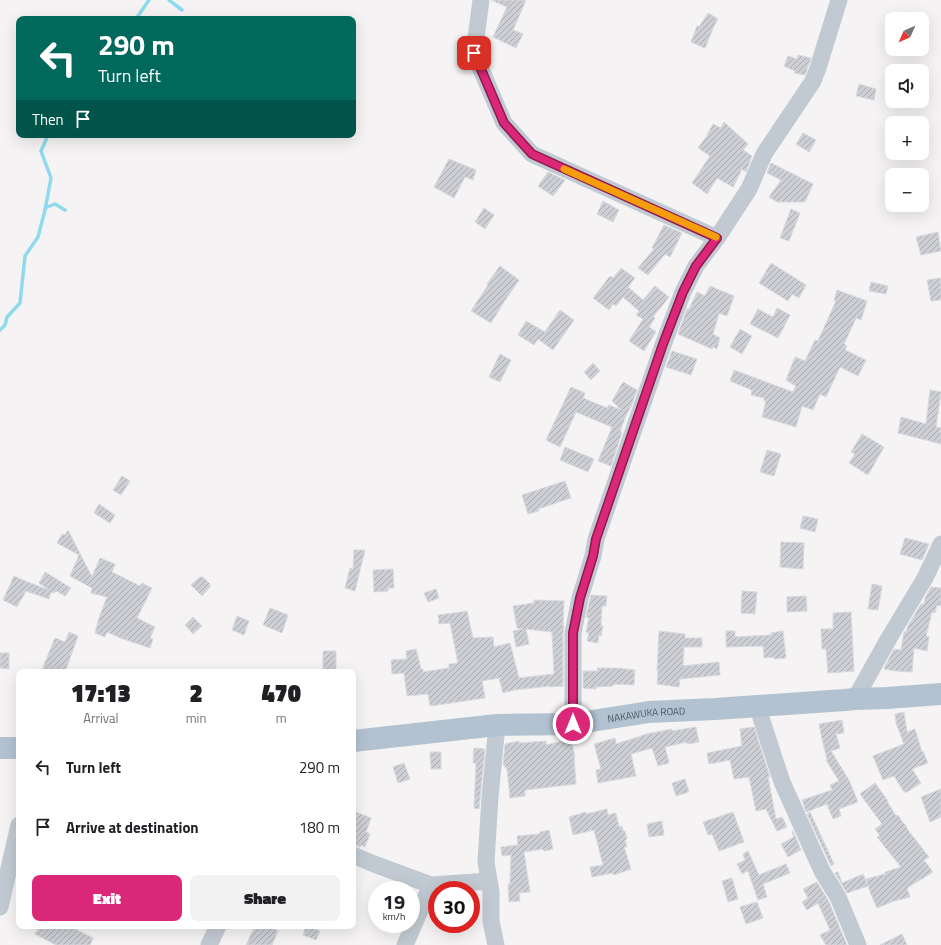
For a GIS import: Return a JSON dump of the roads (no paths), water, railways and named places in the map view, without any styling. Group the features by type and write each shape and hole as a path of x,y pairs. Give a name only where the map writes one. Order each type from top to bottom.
{"main road":[{"name":"NAKAWUKA ROAD","path":"356,741 497,725 573,724 649,712 715,709 845,700 855,698 887,698 941,694"},
{"path":"0,748 16,748"}],"street":[{"path":"481,0 474,53 504,123 532,154 717,238"},
{"path":"573,724 573,633 580,598 593,556 596,539 663,344 683,292 696,266 717,238 749,189 764,154 813,81 839,0"},
{"path":"855,698 925,578 941,544"},
{"path":"759,706 782,782 822,871 838,897 858,945"},
{"path":"496,945 491,921 491,892 486,862 490,797 497,725"},
{"path":"0,907 16,838"},
{"path":"356,856 428,884"},
{"path":"480,882 489,881"},
{"path":"405,945 428,894"},
{"path":"209,945 217,929"}],"waterway":[{"path":"138,16 149,0"},
{"path":"169,0 182,10"},
{"path":"0,330 5,325 7,317 20,303 25,256 38,237 45,210 51,178 41,151 47,138"},
{"path":"45,208 55,204 65,210"}]}
